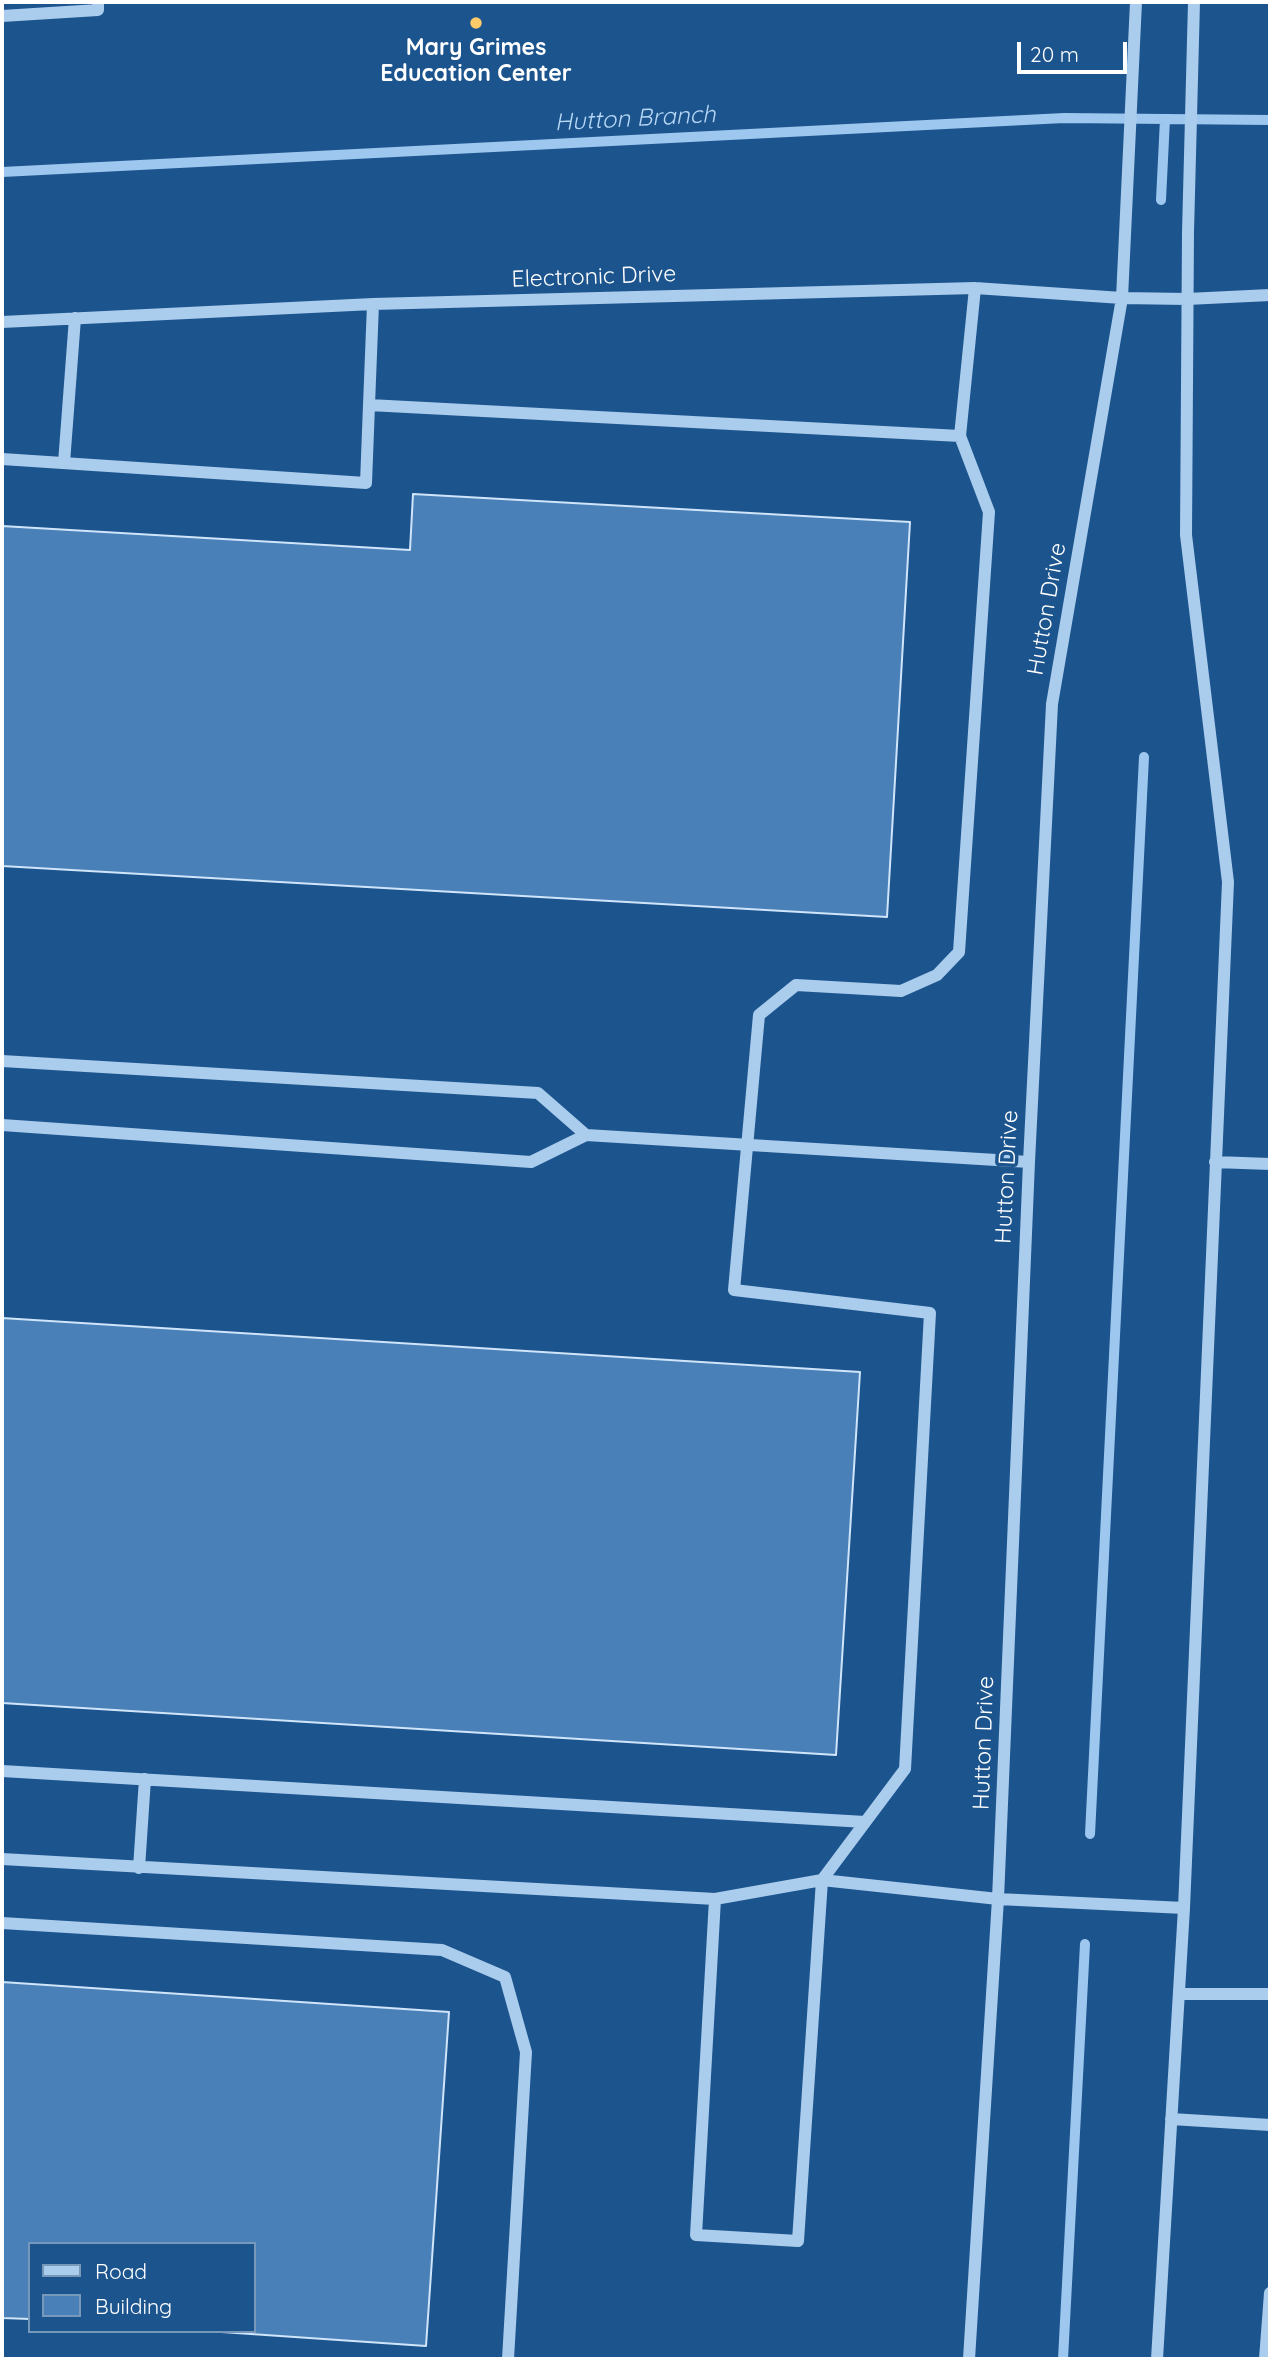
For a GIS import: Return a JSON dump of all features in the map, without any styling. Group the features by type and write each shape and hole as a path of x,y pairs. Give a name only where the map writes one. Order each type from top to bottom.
{"street":[{"path":"2,16 98,10 99,2"},
{"name":"Hutton Drive","path":"969,2359 998,1899 1029,1162 1052,704 1122,298 1136,2"},
{"path":"1157,2359 1184,1909 1228,882 1186,536 1188,232 1194,2"},
{"path":"715,1899 696,2235 798,2241 822,1880 905,1769 930,1313 734,1290 759,1015 796,985 901,991 937,975 959,952 989,512 960,436 975,288"},
{"name":"Electronic Drive","path":"2,322 373,304 975,288 1122,298 1187,299 1270,295"},
{"path":"2,459 366,483 373,304"},
{"path":"64,463 75,318"},
{"path":"369,405 960,436"},
{"path":"2,1061 538,1093 586,1135"},
{"path":"2,1125 531,1163 586,1135 1029,1162"},
{"path":"1215,1163 1270,1164"},
{"path":"2,1771 866,1822"},
{"path":"139,1868 145,1779"},
{"path":"2,1859 715,1899 822,1880 998,1899 1184,1909"},
{"path":"2,1923 442,1950 505,1978 527,2052 508,2359"},
{"path":"1179,1994 1270,1994"},
{"path":"1171,2119 1270,2125"},
{"path":"1265,2359 1270,2293"}],"building":[{"path":"413,494 910,522 887,917 2,866 2,526 410,550"},
{"path":"2,1318 860,1372 836,1755 2,1703"},
{"path":"2,1982 449,2012 426,2346 236,2333 256,2333 256,2242 28,2242 28,2319 2,2318"}],"waterway":[{"name":"Hutton Branch","path":"2,172 1064,118 1270,120"},
{"path":"1161,200 1165,119"},
{"path":"1090,1834 1144,757"},
{"path":"1063,2359 1085,1944"}],"place":[{"name":"Mary Grimes Education Center","path":"476,23"}]}
